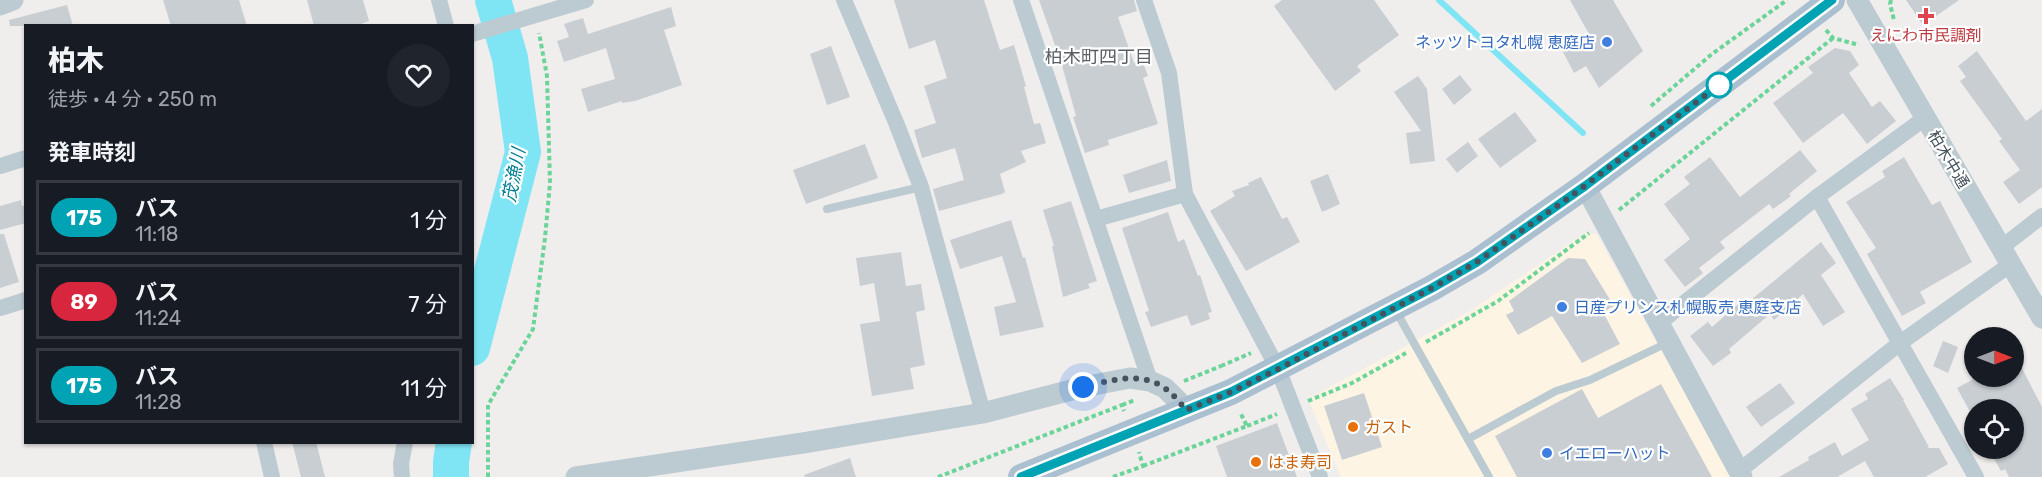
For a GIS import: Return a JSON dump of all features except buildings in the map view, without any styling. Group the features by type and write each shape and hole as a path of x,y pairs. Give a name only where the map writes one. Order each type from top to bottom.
{"main road":[{"path":"1021,477 1231,392 1395,308 1477,262 1585,186 1832,0"}],"street":[{"path":"0,5 13,0"},
{"path":"439,0 445,24"},
{"path":"474,33 586,0"},
{"path":"844,0 921,187 983,413"},
{"path":"1021,0 1149,381"},
{"path":"1144,0 1169,73 1185,194 1278,369 1320,477"},
{"name":"柏木中通","path":"1857,0 2042,318"},
{"path":"1663,333 1817,197 1925,118"},
{"path":"0,166 24,159"},
{"path":"1585,186 1741,474 2006,255 2042,216"},
{"path":"1096,219 1185,194"},
{"path":"1817,197 1900,343 1971,475"},
{"path":"0,308 24,301"},
{"path":"576,477 792,445 983,413 1101,383 1130,378 1149,381 1165,388 1186,410"},
{"path":"264,444 272,477"},
{"path":"402,477 401,464 405,444"}],"lane":[{"path":"826,209 921,187"},
{"path":"1395,308 1489,477"},
{"path":"1468,439 1556,391 1590,380 1663,333"}],"path":[{"path":"1648,108 1712,54 1787,0"},
{"path":"488,477 488,405 533,329 550,183 547,76 529,17"},
{"path":"1247,426 1352,383 1498,301 1604,222 1833,38"},
{"path":"1221,366 1265,346"}],"shaded area":[{"path":"1587,232 1597,235 1731,477 1341,477 1308,399 1470,311"}],"waterway":[{"name":"茂漁川","path":"474,340 523,152 510,58 493,0"},
{"path":"1439,0 1583,133"},
{"name":"茂漁川","path":"451,477 454,444"}],"bus line":[{"name":"175","path":"1021,477 1231,392 1432,288 1477,262 1585,186 1832,0"}],"place":[{"name":"えにわ市民調剤","path":"1926,16"},
{"name":"ネッツトヨタ札幌 恵庭店","path":"1607,42"},
{"name":"日産プリンス札幌販売 恵庭支店","path":"1562,307"},
{"name":"ガスト","path":"1353,427"},
{"name":"イエローハット","path":"1547,453"},
{"name":"はま寿司","path":"1256,462"}],"district":[{"name":"柏木町四丁目","path":"1099,57"}],"route":[{"path":"1083,387 1130,378 1149,381 1165,388 1186,410 1231,392 1432,288 1477,262 1533,224 1719,85"}]}
